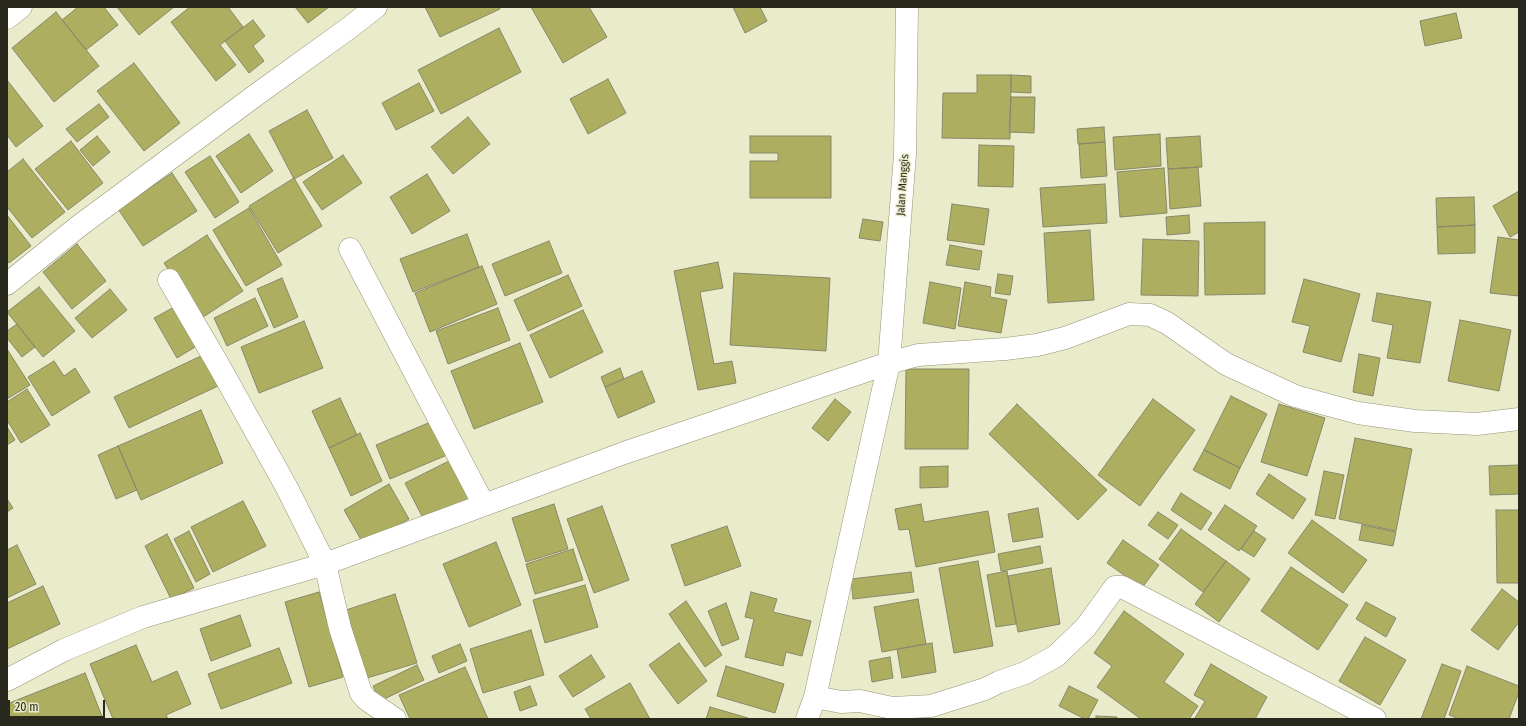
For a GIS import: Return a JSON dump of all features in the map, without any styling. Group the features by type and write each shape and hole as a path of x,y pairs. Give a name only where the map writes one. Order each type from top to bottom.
{"street":[{"path":"7,18 21,7"},
{"path":"7,284 85,222 256,94 376,7"},
{"name":"Jalan Manggis","path":"807,719 814,697 889,363 905,154 907,7"},
{"path":"350,249 484,505"},
{"path":"169,280 253,426 287,488 325,564 340,628 361,692 366,699 395,719"},
{"path":"7,680 64,650 142,617 325,564 624,453 889,363 918,355 1005,349 1037,345 1065,338 1129,314 1150,315 1167,323 1226,364 1295,396 1358,413 1416,421 1477,424 1519,419"},
{"path":"814,697 841,702 860,701 892,708 932,706 985,689 999,682 1025,673 1056,656 1086,627 1115,587 1122,587 1375,719"}],"building":[{"path":"78,7 104,7 118,25 86,50 62,20"},
{"path":"117,7 174,7 139,35"},
{"path":"190,7 228,7 243,27 220,45 236,65 216,81 171,22"},
{"path":"295,7 329,7 308,23"},
{"path":"425,7 499,7 500,9 440,37"},
{"path":"531,7 589,7 607,37 563,63"},
{"path":"733,7 760,7 767,21 745,33"},
{"path":"56,12 99,66 54,102 12,48"},
{"path":"1456,13 1462,38 1425,46 1420,21"},
{"path":"253,20 265,36 253,46 264,61 249,73 225,41"},
{"path":"499,28 521,72 441,114 418,70"},
{"path":"134,63 180,123 144,151 97,91"},
{"path":"977,75 1011,75 1010,139 942,138 943,93 977,93"},
{"path":"1011,75 1031,76 1031,93 1011,92"},
{"path":"608,79 626,113 588,134 570,99"},
{"path":"7,80 43,126 16,147 7,135"},
{"path":"419,83 434,111 396,130 382,103"},
{"path":"1011,97 1035,97 1034,133 1009,132"},
{"path":"99,104 109,117 77,142 66,129"},
{"path":"307,110 333,158 294,179 269,131"},
{"path":"468,117 490,144 453,174 431,147"},
{"path":"1104,127 1105,142 1078,144 1077,129"},
{"path":"249,134 273,171 241,193 216,156"},
{"path":"1160,134 1161,166 1115,170 1113,137"},
{"path":"97,136 110,152 93,166 80,150"},
{"path":"750,136 831,136 831,198 750,198 750,161 778,161 778,153 750,153"},
{"path":"1200,136 1202,167 1168,169 1166,138"},
{"path":"71,141 103,183 68,210 35,169"},
{"path":"1105,142 1107,176 1081,178 1079,144"},
{"path":"979,145 1014,146 1013,187 978,186"},
{"path":"343,155 362,183 322,210 303,182"},
{"path":"210,156 239,202 215,218 185,172"},
{"path":"23,159 65,212 32,238 7,207 7,172"},
{"path":"1198,167 1201,206 1170,209 1168,169"},
{"path":"1164,168 1167,213 1120,217 1117,172"},
{"path":"172,173 197,211 143,246 118,209"},
{"path":"427,174 450,211 412,234 390,197"},
{"path":"294,178 322,226 278,253 249,206"},
{"path":"1105,184 1107,223 1043,227 1040,188"},
{"path":"1519,191 1519,232 1510,237 1493,206"},
{"path":"1474,197 1475,225 1437,227 1436,198"},
{"path":"952,204 989,209 984,245 947,240"},
{"path":"249,208 282,265 246,286 213,230"},
{"path":"7,215 31,246 9,263 7,260"},
{"path":"1189,215 1190,233 1167,235 1166,217"},
{"path":"863,219 883,222 880,241 859,238"},
{"path":"1265,222 1265,294 1205,295 1204,223"},
{"path":"1475,225 1475,253 1438,254 1437,227"},
{"path":"1090,230 1094,300 1048,303 1044,233"},
{"path":"467,234 479,267 413,292 400,259"},
{"path":"207,235 243,291 200,319 164,263"},
{"path":"1498,237 1519,240 1519,296 1490,293"},
{"path":"1143,239 1199,241 1198,296 1141,295"},
{"path":"549,241 562,273 505,296 492,264"},
{"path":"77,244 106,281 72,309 43,272"},
{"path":"950,245 982,251 979,270 946,265"},
{"path":"718,262 723,288 700,292 714,364 732,361 736,383 698,390 674,271"},
{"path":"482,266 497,304 430,332 415,293"},
{"path":"734,273 830,278 826,351 730,345"},
{"path":"998,274 1013,276 1010,295 995,293"},
{"path":"568,275 582,306 528,331 514,300"},
{"path":"282,278 298,317 274,328 257,289"},
{"path":"1304,279 1360,294 1341,362 1303,352 1310,326 1292,322"},
{"path":"930,282 961,288 955,329 923,323"},
{"path":"965,282 991,287 990,297 1007,300 1001,333 958,326"},
{"path":"39,287 75,331 43,357 7,312"},
{"path":"110,289 127,310 92,338 75,318"},
{"path":"1377,293 1431,302 1420,363 1387,358 1393,325 1372,321"},
{"path":"255,298 268,326 227,346 214,318"},
{"path":"178,305 200,344 177,358 154,318"},
{"path":"498,308 510,340 448,364 436,331"},
{"path":"583,310 603,352 550,378 530,335"},
{"path":"1460,320 1511,330 1499,391 1448,381"},
{"path":"304,321 323,368 259,393 241,347"},
{"path":"17,324 35,347 22,357 7,338 7,331"},
{"path":"520,343 543,402 474,429 451,371"},
{"path":"7,349 30,385 7,399"},
{"path":"1359,354 1380,358 1373,396 1353,392"},
{"path":"203,355 218,386 129,428 114,397"},
{"path":"54,361 64,376 75,368 90,392 52,416 28,377"},
{"path":"620,368 624,379 605,387 601,377"},
{"path":"906,369 969,369 968,449 905,449"},
{"path":"642,371 655,402 618,418 605,387"},
{"path":"27,389 50,425 21,443 7,420 7,402"},
{"path":"1231,396 1267,414 1240,468 1204,450"},
{"path":"340,398 357,435 329,448 312,411"},
{"path":"835,399 851,412 828,441 812,428"},
{"path":"1153,399 1195,430 1140,506 1098,475"},
{"path":"1017,404 1107,490 1078,520 989,434"},
{"path":"1279,404 1325,418 1307,476 1261,462"},
{"path":"201,410 223,463 141,500 118,446"},
{"path":"433,421 447,455 390,479 376,445"},
{"path":"7,427 15,440 7,445"},
{"path":"360,433 382,481 351,496 329,448"},
{"path":"1355,438 1412,449 1396,531 1339,519"},
{"path":"118,446 137,490 116,499 98,455"},
{"path":"1204,450 1240,468 1230,489 1193,470"},
{"path":"451,460 471,502 426,524 405,483"},
{"path":"1519,465 1519,494 1490,495 1489,466"},
{"path":"948,466 948,487 920,488 920,467"},
{"path":"1324,471 1344,475 1335,519 1315,515"},
{"path":"1269,474 1306,499 1293,519 1256,494"},
{"path":"389,484 409,519 364,545 344,510"},
{"path":"1181,493 1212,513 1201,530 1171,510"},
{"path":"7,499 13,508 7,512"},
{"path":"243,501 266,546 213,572 191,527"},
{"path":"554,504 568,549 526,562 512,518"},
{"path":"921,504 924,522 988,511 995,552 916,567 909,529 899,530 895,509"},
{"path":"1225,505 1257,526 1239,551 1208,530"},
{"path":"602,506 629,580 594,593 567,519"},
{"path":"1038,508 1043,537 1013,542 1008,514"},
{"path":"1496,510 1519,510 1519,583 1497,583"},
{"path":"1158,512 1178,525 1168,539 1148,525"},
{"path":"1312,520 1367,560 1343,593 1288,553"},
{"path":"1362,525 1396,532 1393,546 1359,540"},
{"path":"727,526 741,566 685,586 671,545"},
{"path":"1181,529 1226,561 1203,592 1159,559"},
{"path":"189,531 210,574 196,582 174,539"},
{"path":"1254,531 1266,539 1254,557 1241,549"},
{"path":"167,534 194,588 171,599 145,546"},
{"path":"1123,540 1159,565 1142,588 1107,563"},
{"path":"496,542 521,605 469,627 443,564"},
{"path":"17,545 36,584 7,598 7,550"},
{"path":"1040,546 1043,563 1001,571 998,554"},
{"path":"573,549 583,580 535,594 526,564"},
{"path":"978,561 993,646 954,653 939,568"},
{"path":"1226,561 1250,579 1219,622 1195,604"},
{"path":"1291,567 1348,605 1318,650 1261,611"},
{"path":"1051,568 1060,624 1018,632 1008,576"},
{"path":"1007,571 1016,624 996,627 987,575"},
{"path":"911,572 914,592 853,599 851,579"},
{"path":"585,585 598,627 545,643 533,600"},
{"path":"43,586 60,624 7,649 7,603"},
{"path":"1502,589 1519,602 1519,622 1498,650 1471,630"},
{"path":"319,592 343,677 309,687 285,602"},
{"path":"751,592 777,599 773,612 811,621 802,656 786,652 783,666 745,657 754,619 745,617"},
{"path":"395,594 417,663 367,678 346,610"},
{"path":"918,599 926,644 882,652 874,607"},
{"path":"686,601 722,655 705,667 669,614"},
{"path":"1366,602 1396,618 1386,637 1356,619"},
{"path":"726,603 739,639 722,646 708,611"},
{"path":"1124,611 1184,654 1164,682 1198,706 1189,719 1141,719 1097,687 1112,666 1094,653"},
{"path":"240,615 251,646 211,661 200,629"},
{"path":"531,630 544,675 483,693 470,649"},
{"path":"1365,637 1406,660 1380,705 1339,681"},
{"path":"679,643 707,681 678,704 649,665"},
{"path":"932,643 936,672 902,678 897,649"},
{"path":"460,644 467,661 439,673 432,656"},
{"path":"136,645 152,682 177,671 191,704 166,715 168,719 113,719 90,664"},
{"path":"279,648 292,683 221,709 208,674"},
{"path":"591,655 605,677 573,697 559,676"},
{"path":"890,657 893,678 872,682 869,661"},
{"path":"1211,664 1267,697 1255,719 1195,718 1205,701 1194,695"},
{"path":"1442,664 1461,671 1444,719 1421,719"},
{"path":"417,665 424,680 380,701 373,686"},
{"path":"726,666 784,684 775,713 717,696"},
{"path":"1467,666 1519,686 1519,692 1509,719 1459,719 1449,715"},
{"path":"465,667 488,719 410,719 399,695"},
{"path":"85,673 103,719 7,719 7,704"},
{"path":"630,683 650,719 591,719 585,709"},
{"path":"530,686 537,705 520,711 514,692"},
{"path":"1069,686 1098,700 1088,719 1085,719 1059,706"},
{"path":"710,707 748,718 748,719 706,719"},
{"path":"1096,716 1117,717 1117,719 1096,719"}]}
